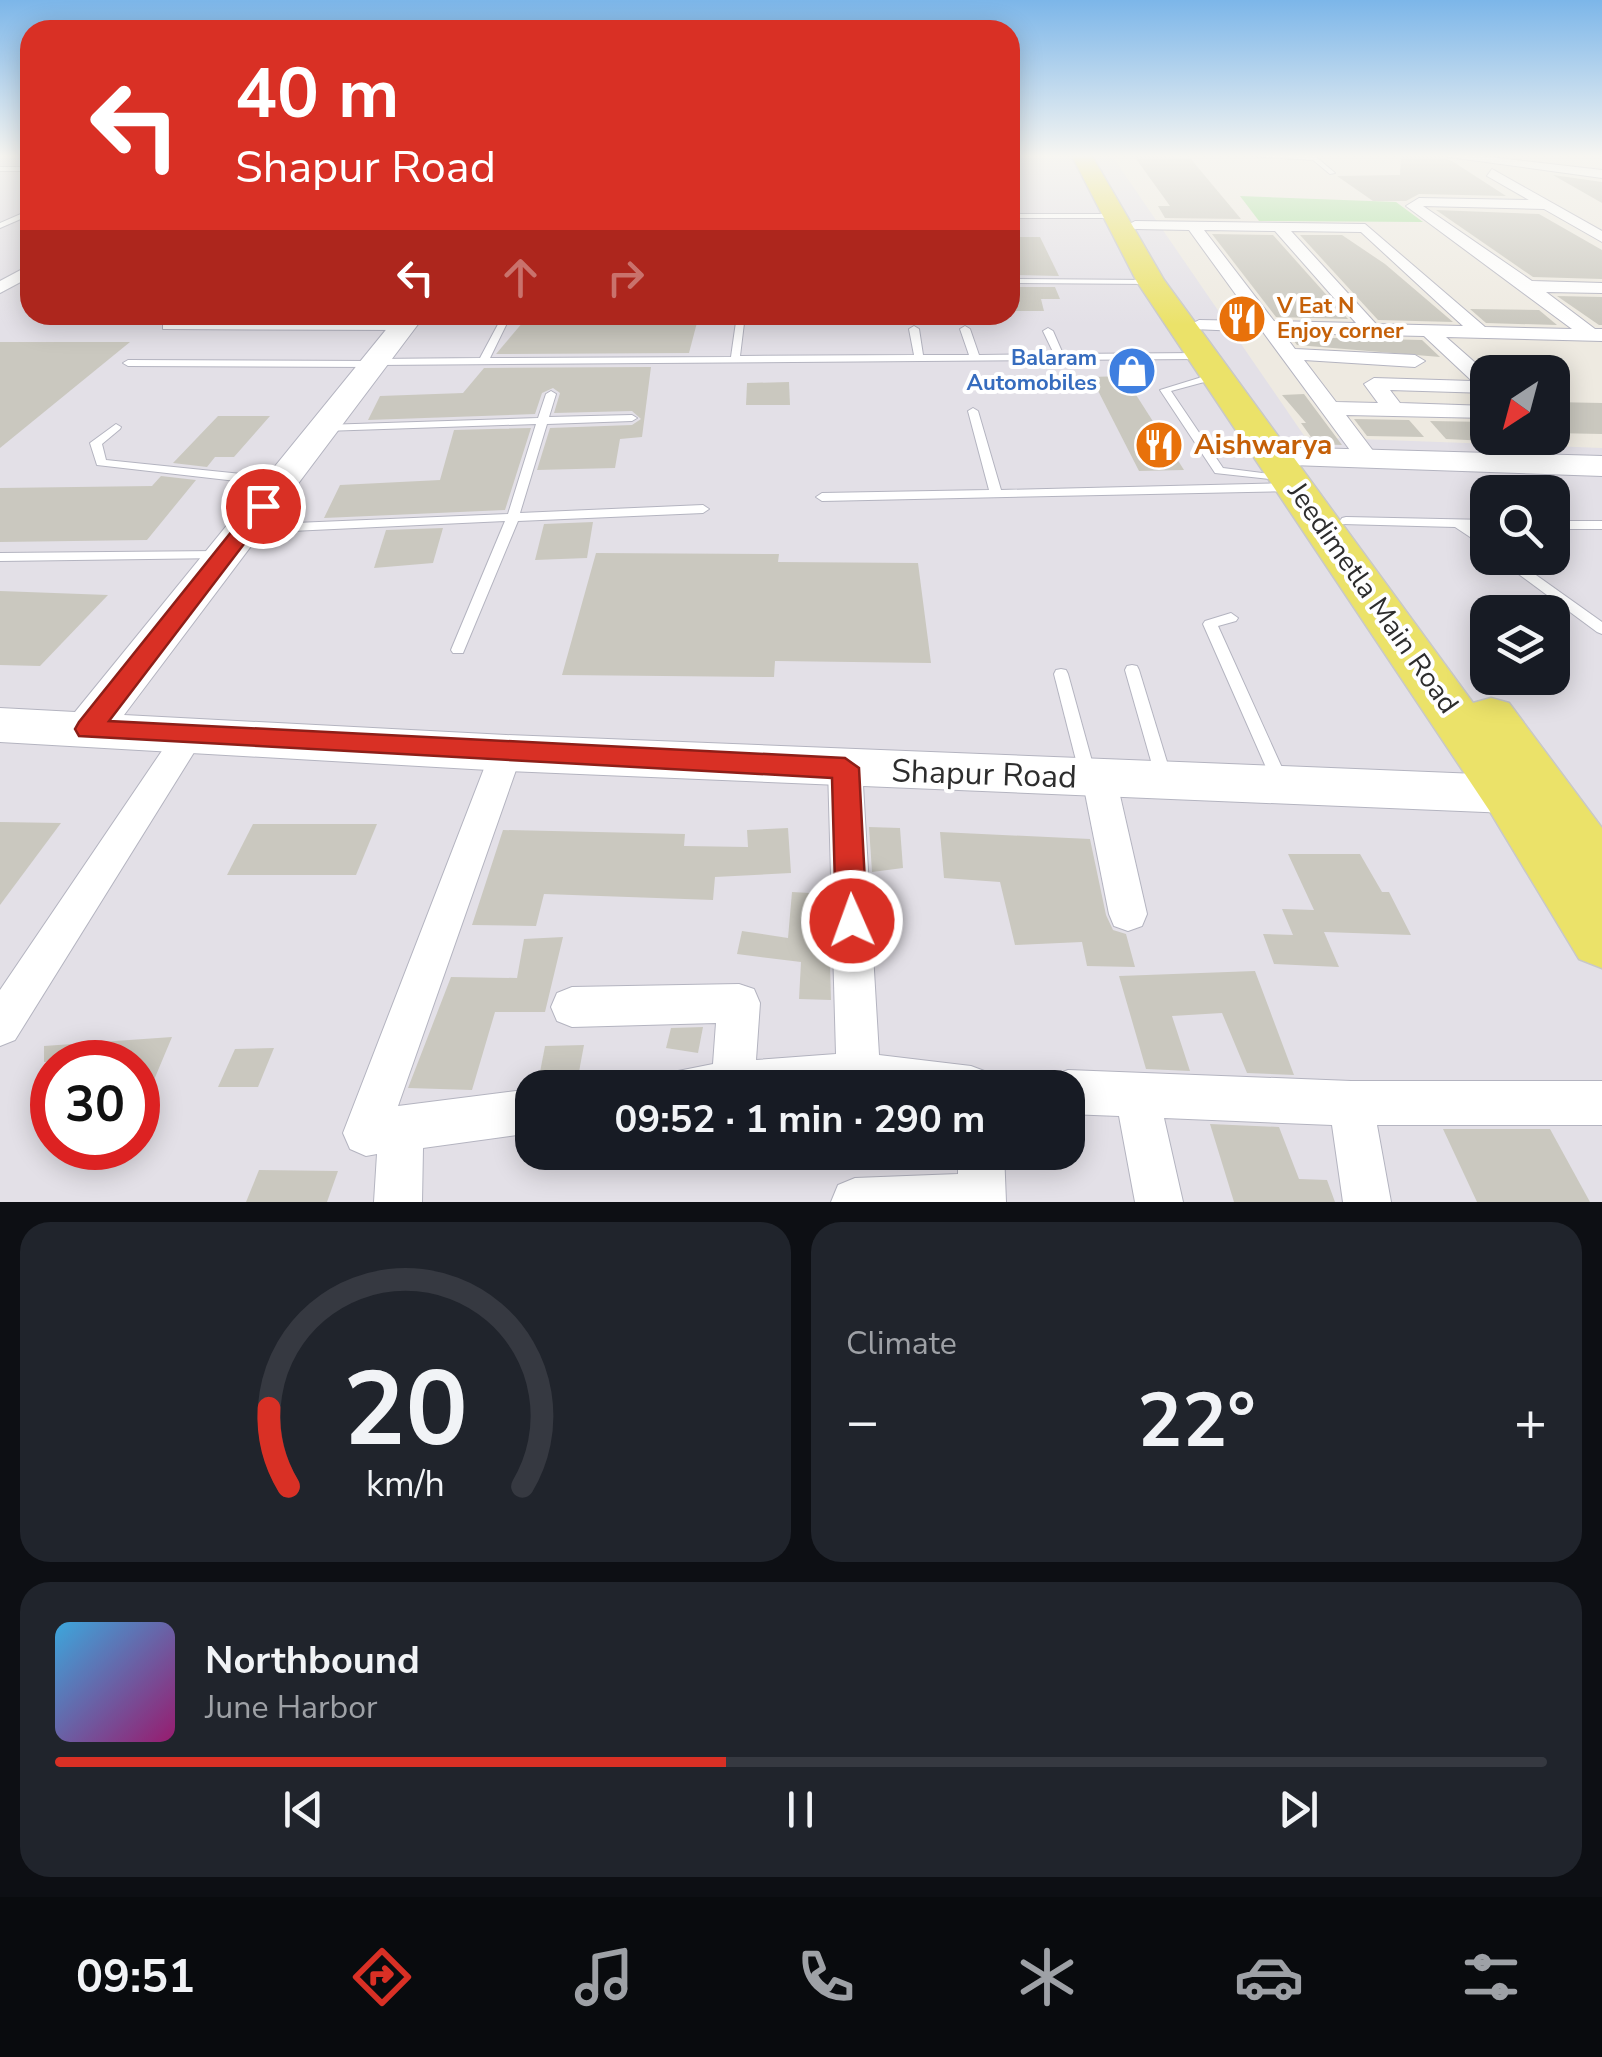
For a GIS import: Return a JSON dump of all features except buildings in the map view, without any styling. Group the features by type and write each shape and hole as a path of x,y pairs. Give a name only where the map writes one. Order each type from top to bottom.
{"main road":[{"name":"Jeedimetla Main Road","path":"1119,212 1205,352"},
{"name":"Jeedimetla Main Road","path":"1120,212 1150,282 1529,795 1602,875"},
{"name":"Jeedimetla Main Road","path":"1289,470 1346,521 1529,795 1602,938"}],"street":[{"path":"1203,212 1214,226"},
{"path":"1423,212 1596,335"},
{"path":"1560,212 1602,237"},
{"path":"1124,220 1193,226 1366,228 1480,332"},
{"path":"1193,226 1366,456"},
{"path":"1280,228 1415,362 1291,354"},
{"path":"1528,286 1602,288"},
{"path":"88,729 404,325"},
{"path":"1205,352 1272,327 1596,335"},
{"path":"1429,331 1470,369"},
{"path":"1394,410 1374,384 1470,386"},
{"path":"1330,408 1470,412"},
{"path":"1289,470 1366,456 1602,466"},
{"name":"Shapur Road","path":"0,724 186,738 506,753 1529,795"},
{"path":"0,1026 186,738"},
{"path":"506,753 366,1133 515,1113"},
{"path":"845,768 858,1070"},
{"path":"1094,778 1128,914"},
{"path":"572,1007 740,1003 734,1070"},
{"path":"1085,1092 1351,1103 1600,1107"},
{"path":"1137,1094 1158,1202"},
{"path":"1351,1103 1367,1202"},
{"path":"398,1202 401,1130"},
{"path":"855,1202 982,1184"}],"lane":[{"path":"1020,216 1124,220"},
{"path":"1020,281 1150,282"},
{"path":"166,327 366,325"},
{"path":"484,360 502,325"},
{"path":"735,359 740,325"},
{"path":"914,329 918,359"},
{"path":"965,329 975,358"},
{"path":"1048,330 1060,358"},
{"path":"128,363 1060,358 1205,352"},
{"path":"1205,352 1165,390 1219,471 1289,470"},
{"path":"458,650 513,517 551,394"},
{"path":"973,411 996,493"},
{"path":"323,428 632,418"},
{"path":"116,426 96,448 101,462 112,466 281,482"},
{"path":"822,497 996,493 1289,470"},
{"path":"0,556 235,542 513,517 703,509"},
{"path":"1346,521 1470,524"},
{"path":"1458,524 1470,532"},
{"path":"1570,525 1602,526"},
{"path":"1527,575 1602,629"},
{"path":"1232,618 1210,624 1282,786"},
{"path":"1132,670 1165,781"},
{"path":"1061,674 1094,778"}],"shaded area":[{"path":"0,212 20,212 20,325 1020,325 1020,212 1151,212 1305,437 1470,443 1470,455 1570,455 1570,447 1602,448 1602,1202 0,1202"}],"green space":[{"path":"1252,212 1410,212 1423,222 1259,221"}],"place":[{"name":"V Eat N Enjoy corner","path":"1242,319"},
{"name":"Balaram Automobiles","path":"1132,371"},
{"name":"Aishwarya","path":"1159,445"}],"route":[{"path":"263,506 88,729 186,738 845,768 852,921"}]}
